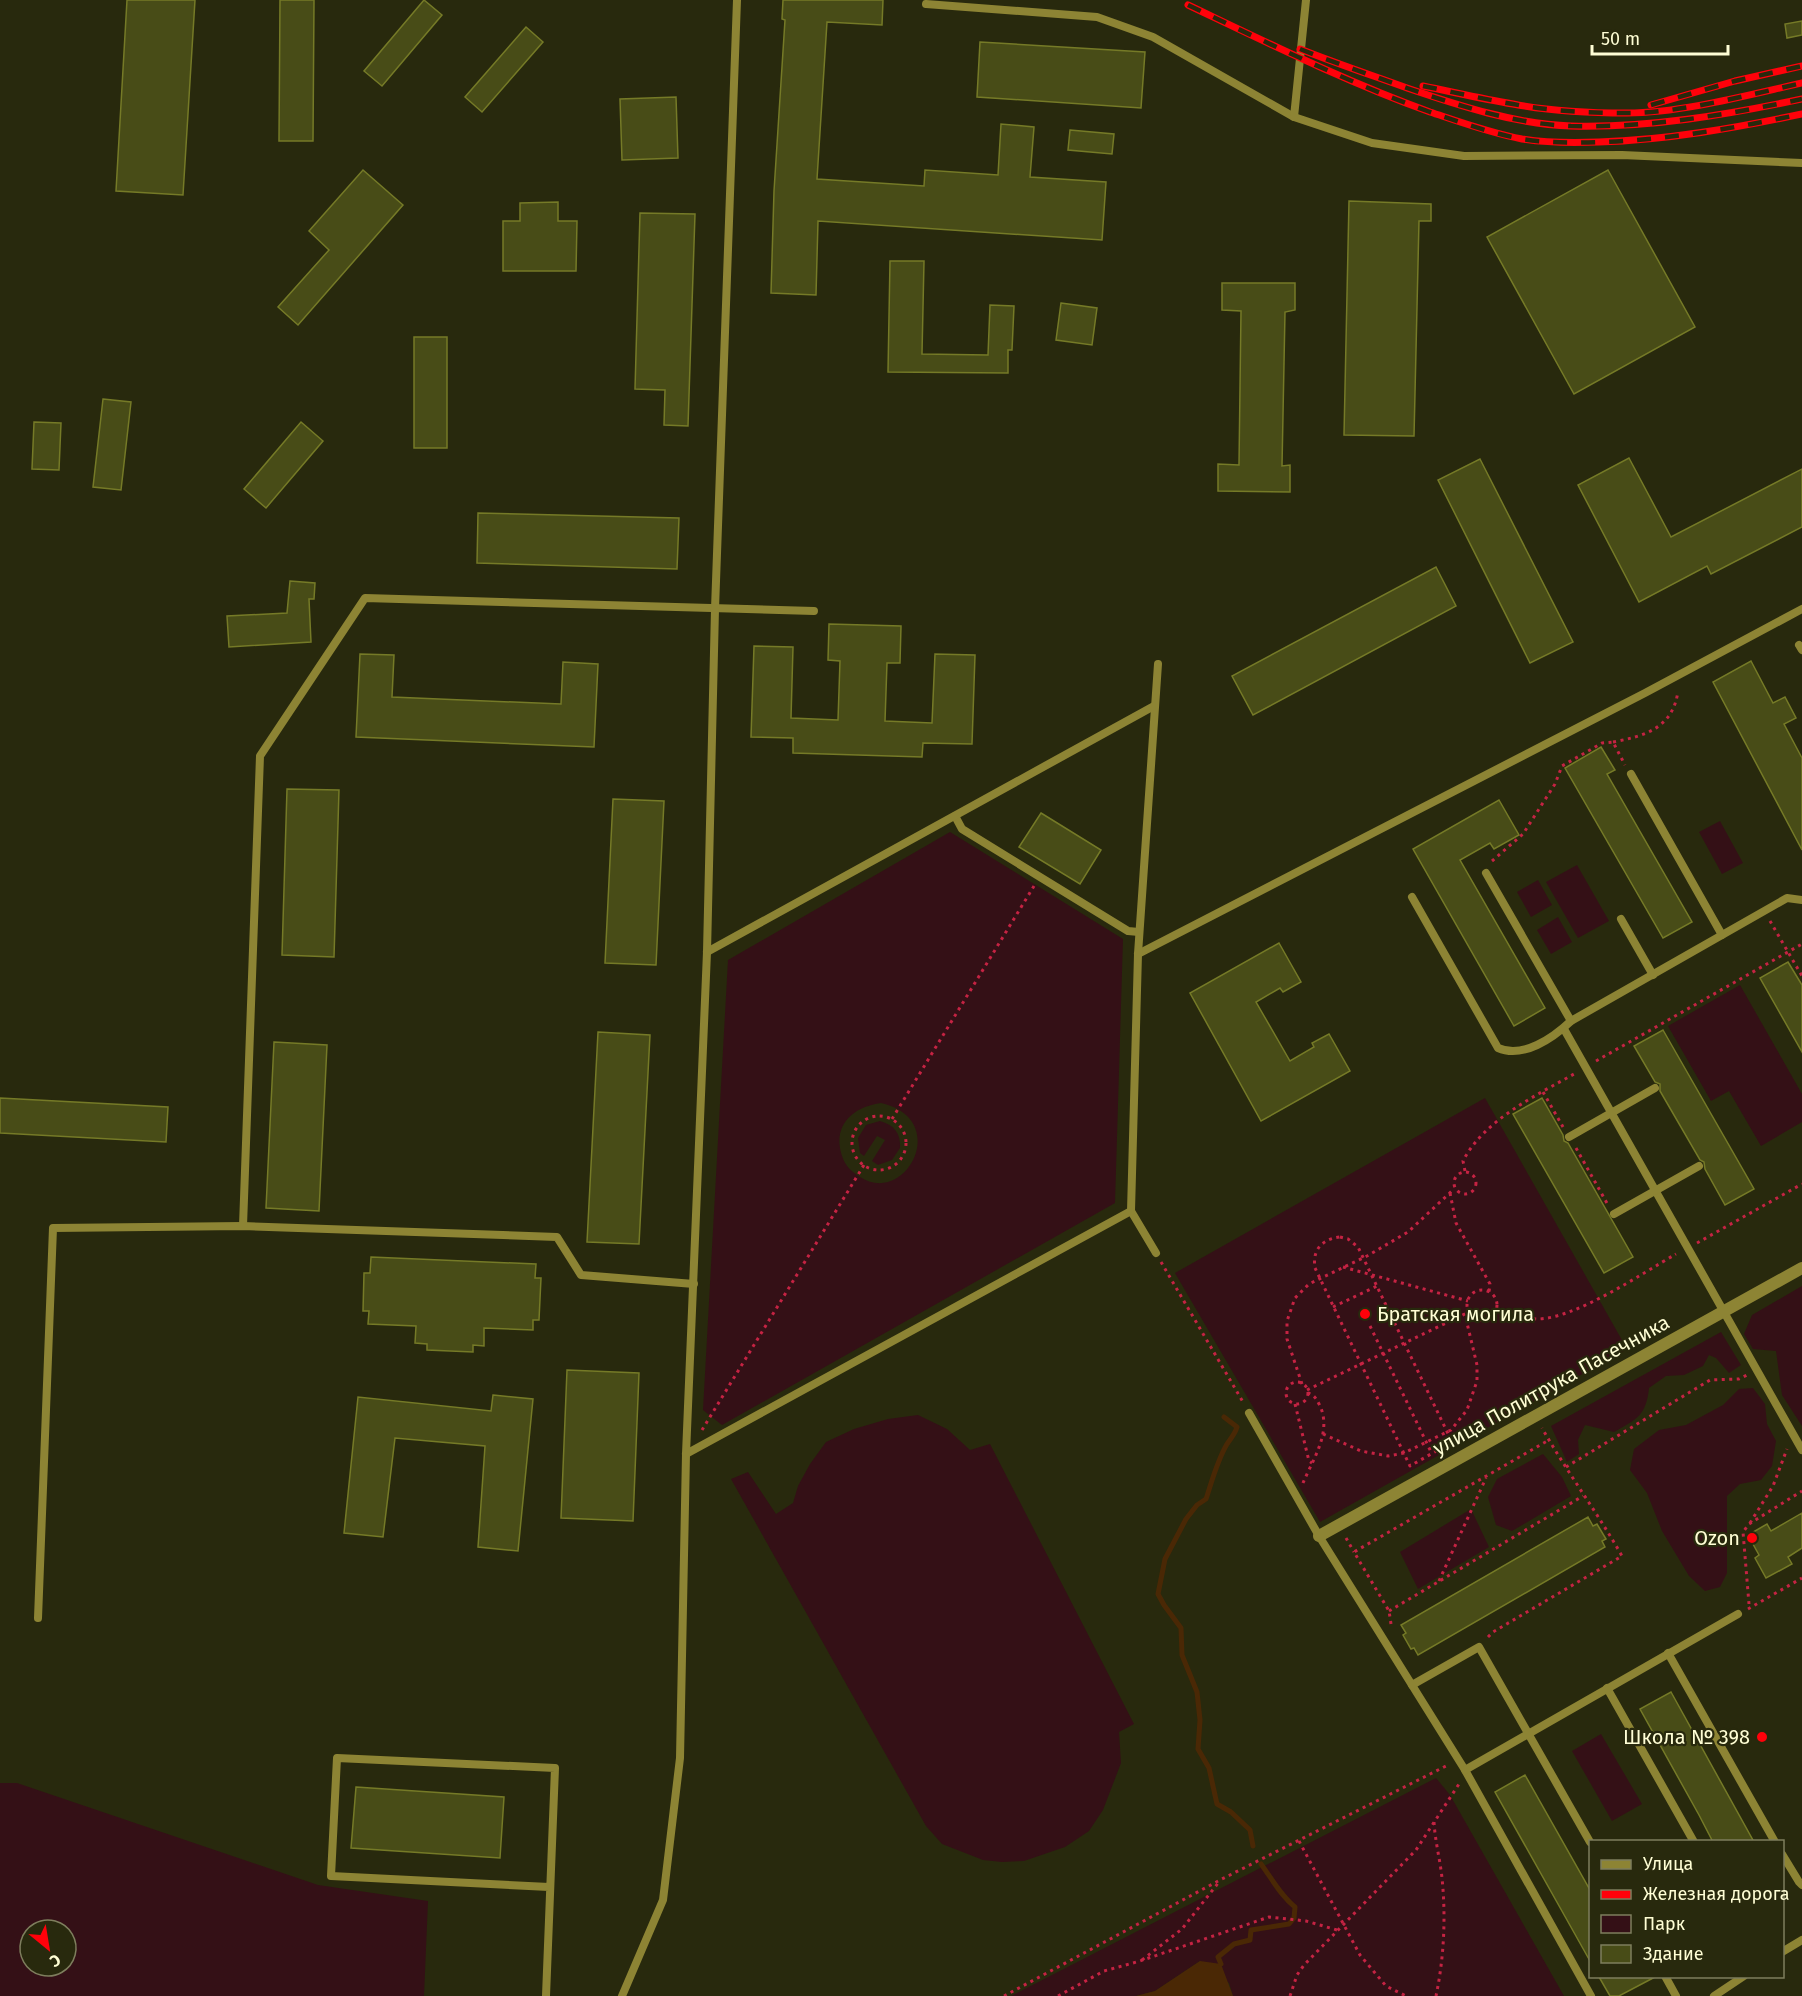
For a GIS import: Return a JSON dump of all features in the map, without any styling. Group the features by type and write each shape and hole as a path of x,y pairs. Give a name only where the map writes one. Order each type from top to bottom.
{"street":[{"name":"улица Политрука Пасечника","path":"1319,1536 1802,1268"}],"lane":[{"path":"622,1996 663,1900 680,1758 686,1454 707,952 715,609 737,0"},
{"path":"1294,117 1306,0"},
{"path":"926,4 1096,17 1153,37 1294,117 1372,143 1464,156 1622,155 1802,163"},
{"path":"243,1226 260,756 366,598 814,611"},
{"path":"1138,954 1802,609"},
{"path":"1156,1253 1131,1210 1139,932 1158,664"},
{"path":"707,952 1154,706"},
{"path":"1631,774 1722,935"},
{"path":"955,816 962,829 1128,931 1139,932"},
{"path":"1486,873 1571,1021"},
{"path":"1412,897 1498,1048 1509,1053 1536,1046 1564,1029 1571,1021 1787,898 1802,900"},
{"path":"1621,919 1653,975"},
{"path":"1564,1029 1802,1450"},
{"path":"1569,1137 1655,1088"},
{"path":"1614,1215 1699,1166"},
{"path":"686,1454 1131,1210"},
{"path":"38,1618 53,1228 243,1226 557,1237 581,1275 694,1284"},
{"path":"1249,1413 1319,1536 1465,1770 1591,1996"},
{"path":"1465,1770 1738,1614"},
{"path":"1412,1685 1479,1647 1589,1840"},
{"path":"1668,1653 1774,1840"},
{"path":"1606,1688 1693,1840"},
{"path":"546,1996 555,1768 337,1758 331,1876 549,1887"},
{"path":"1784,1857 1802,1885"},
{"path":"1784,1951 1802,1940"},
{"path":"1666,1978 1677,1996"},
{"path":"1713,1996 1742,1978"}],"path":[{"path":"1486,873 1492,861 1523,834 1555,784 1562,766 1602,742 1635,738 1656,728 1670,717 1677,704 1681,673"},
{"path":"1613,742 1631,774"},
{"path":"892,1119 1040,877"},
{"path":"1765,911 1802,976"},
{"path":"1465,1171 1463,1161 1479,1138 1505,1116 1586,1067 1802,944"},
{"path":"1543,1092 1614,1215"},
{"path":"880,1116 892,1119 903,1130 906,1139 906,1149 902,1158 887,1169 878,1170 864,1165 855,1155 852,1146 852,1137 856,1128 871,1117 880,1116"},
{"path":"686,1454 718,1406 864,1165"},
{"path":"1465,1171 1475,1177 1474,1189 1464,1195 1454,1189 1453,1183 1459,1173 1465,1171"},
{"path":"1497,1309 1539,1319 1568,1313 1802,1184"},
{"path":"1297,1497 1323,1434 1323,1412 1313,1395 1302,1384 1287,1340 1287,1321 1295,1298 1319,1278 1363,1258 1408,1233 1454,1189"},
{"path":"1449,1193 1456,1223 1490,1284 1489,1292"},
{"path":"1332,1238 1348,1239 1358,1247 1363,1258 1452,1442 1410,1466 1315,1269 1315,1255 1318,1247 1332,1238"},
{"path":"1156,1253 1249,1413"},
{"path":"1343,1268 1468,1301"},
{"path":"1333,1307 1377,1286"},
{"path":"1323,1434 1374,1454 1388,1456 1404,1453 1447,1432 1458,1424 1475,1390 1477,1365 1467,1323 1470,1314 1468,1301 1472,1294 1478,1291 1489,1292 1497,1300 1497,1309 1487,1320 1481,1321 1470,1314"},
{"path":"1295,1404 1304,1402 1308,1391 1382,1353 1470,1314"},
{"path":"1370,1326 1425,1443 1440,1469"},
{"path":"1566,1467 1710,1380 1739,1379 1756,1369"},
{"path":"1302,1384 1295,1383 1288,1389 1288,1398 1295,1404 1309,1461 1312,1463"},
{"path":"1479,1647 1493,1632 1622,1556 1600,1516 1583,1496 1536,1416"},
{"path":"1750,1607 1747,1600 1743,1532 1773,1486 1792,1433"},
{"path":"1392,1628 1389,1611 1354,1552 1549,1440"},
{"path":"1438,1581 1487,1476"},
{"path":"1749,1524 1802,1491"},
{"path":"1389,1611 1583,1496"},
{"path":"1738,1614 1802,1578"},
{"path":"1004,1996 1220,1880 1447,1765 1465,1770 1457,1788 1416,1850 1304,1965 1297,1975 1290,1996"},
{"path":"1434,1822 1443,1897 1443,1945 1436,1996"},
{"path":"1299,1841 1360,1954 1386,1986 1406,1996"},
{"path":"1140,1962 1182,1929 1220,1880"},
{"path":"1058,1996 1104,1971 1140,1962 1269,1917 1306,1921 1338,1930"}],"green space":[{"path":"1720,821 1743,863 1722,874 1699,832"},
{"path":"950,832 1123,939 1115,1203 722,1425 703,1410 728,960","holes":["881,1103 902,1112 914,1126 918,1141 914,1157 906,1171 893,1180 877,1183 854,1173 845,1163 840,1145 842,1127 847,1120 861,1109"]},
{"path":"1577,865 1609,921 1578,938 1546,882"},
{"path":"1538,880 1552,905 1531,917 1517,892"},
{"path":"1558,917 1572,942 1551,954 1537,930"},
{"path":"1740,985 1802,1094 1802,1122 1761,1146 1729,1091 1711,1101 1668,1026"},
{"path":"1485,1098 1627,1349 1320,1522 1175,1273"},
{"path":"880,1121 896,1130 900,1148 892,1160 878,1165 872,1161 885,1140 877,1136 864,1156 860,1153 858,1138 866,1125"},
{"path":"1802,1286 1802,1426 1782,1395 1776,1351 1753,1349 1744,1334 1752,1315"},
{"path":"1721,1332 1741,1365 1729,1373 1716,1358 1709,1355 1703,1366 1684,1375 1666,1376 1649,1388 1643,1411 1629,1424 1614,1432 1585,1425 1578,1440 1579,1454 1567,1462 1551,1426"},
{"path":"1753,1388 1765,1404 1767,1424 1776,1441 1772,1466 1761,1480 1740,1484 1727,1496 1727,1573 1720,1587 1705,1591 1689,1576 1662,1531 1647,1493 1630,1470 1634,1449 1659,1430 1686,1425 1723,1405 1739,1389"},
{"path":"918,1415 947,1429 970,1450 990,1444 1134,1724 1119,1732 1121,1763 1103,1810 1089,1831 1065,1847 1024,1861 983,1860 942,1844 926,1826 731,1479 748,1472 776,1514 793,1503 798,1486 826,1442 854,1429 888,1419"},
{"path":"1543,1454 1562,1477 1571,1496 1512,1531 1496,1525 1488,1497 1497,1479"},
{"path":"1471,1509 1489,1547 1418,1589 1400,1552"},
{"path":"1601,1734 1642,1804 1612,1821 1572,1751"},
{"path":"1436,1778 1450,1795 1564,1996 1233,1996 1229,1983 1200,1961 1155,1991 1136,1996 1011,1996"},
{"path":"0,1783 17,1783 318,1885 428,1901 424,1996 0,1996"}],"shaded area":[{"path":"1200,1961 1221,1964 1233,1996 1136,1996 1155,1991"}],"building":[{"path":"127,0 195,0 183,195 116,191"},
{"path":"280,0 314,0 313,141 279,141"},
{"path":"424,0 442,15 382,86 364,71"},
{"path":"783,0 883,0 882,25 827,22 817,179 924,186 925,170 998,175 1001,124 1034,127 1030,177 1106,182 1102,240 818,221 816,295 771,293 774,191 785,20 782,19"},
{"path":"1802,21 1802,35 1787,38 1785,24"},
{"path":"526,27 543,42 482,112 465,97"},
{"path":"980,42 1145,52 1141,108 977,97"},
{"path":"676,97 678,158 622,160 620,99"},
{"path":"1070,130 1114,134 1112,154 1068,150"},
{"path":"363,170 403,205 298,325 278,307 329,250 309,231"},
{"path":"1608,170 1695,327 1574,394 1487,237"},
{"path":"1349,201 1431,204 1431,221 1419,221 1414,436 1344,435"},
{"path":"558,202 558,221 577,221 576,271 503,271 503,221 520,221 520,203"},
{"path":"640,213 695,214 688,426 664,425 665,390 635,389"},
{"path":"890,261 924,261 922,354 988,355 990,305 1014,306 1012,350 1008,350 1008,373 888,372"},
{"path":"1222,283 1295,283 1295,310 1285,312 1282,466 1290,465 1290,492 1218,491 1218,464 1239,465 1241,311 1222,310"},
{"path":"1061,303 1097,308 1092,345 1056,340"},
{"path":"414,337 447,337 447,448 414,448"},
{"path":"103,399 131,402 121,490 93,487"},
{"path":"34,422 61,423 59,470 32,469"},
{"path":"301,422 323,441 266,508 244,489"},
{"path":"1629,458 1671,537 1802,469 1802,527 1711,574 1707,566 1639,602 1578,485"},
{"path":"1480,459 1573,642 1530,663 1438,480"},
{"path":"478,513 679,518 677,569 477,563"},
{"path":"1436,567 1456,606 1253,715 1232,676"},
{"path":"290,581 315,583 314,599 309,599 311,642 229,647 227,616 287,613"},
{"path":"829,624 901,626 900,663 887,663 885,721 932,723 935,654 975,655 972,744 923,743 922,757 793,753 793,738 751,737 754,646 793,647 791,718 838,720 840,661 828,660"},
{"path":"360,654 394,655 392,697 561,704 563,662 598,664 594,747 356,737"},
{"path":"1751,661 1773,703 1785,697 1796,718 1784,724 1802,758 1802,850 1713,682"},
{"path":"1601,747 1615,770 1607,774 1692,922 1663,938 1565,768"},
{"path":"287,789 339,790 334,957 282,955"},
{"path":"613,799 664,801 656,965 605,963"},
{"path":"1499,800 1519,835 1494,849 1490,843 1460,860 1545,1008 1514,1026 1413,849"},
{"path":"1041,813 1101,850 1080,884 1019,847"},
{"path":"1279,943 1301,982 1283,992 1280,988 1256,1002 1290,1061 1314,1047 1312,1043 1329,1034 1350,1071 1261,1121 1190,993"},
{"path":"1788,962 1802,985 1802,1052 1760,978"},
{"path":"1663,1030 1754,1189 1725,1205 1705,1169 1704,1162 1700,1160 1660,1091 1660,1084 1655,1082 1634,1046"},
{"path":"598,1032 650,1035 639,1244 587,1242"},
{"path":"274,1042 327,1045 319,1211 266,1208"},
{"path":"0,1098 168,1107 166,1142 0,1133"},
{"path":"1542,1098 1563,1135 1564,1141 1568,1143 1633,1257 1604,1273 1513,1114"},
{"path":"371,1257 536,1264 535,1278 541,1278 539,1320 533,1320 533,1330 484,1328 484,1346 473,1345 473,1352 427,1350 427,1344 415,1343 416,1326 368,1324 369,1311 363,1311 364,1273 370,1273"},
{"path":"567,1370 639,1373 633,1521 561,1518"},
{"path":"493,1395 533,1399 518,1551 478,1547 485,1446 395,1438 383,1537 344,1533 358,1397 491,1411"},
{"path":"1802,1513 1802,1548 1788,1557 1792,1564 1766,1578 1755,1558 1759,1555 1748,1535 1767,1524 1771,1531"},
{"path":"1588,1517 1593,1526 1597,1524 1606,1539 1602,1541 1605,1547 1418,1655 1414,1648 1411,1649 1403,1635 1406,1633 1401,1625"},
{"path":"1671,1692 1753,1840 1712,1840 1640,1709"},
{"path":"1525,1775 1589,1888 1589,1959 1495,1792"},
{"path":"356,1787 504,1797 500,1858 351,1848"},
{"path":"1600,1978 1653,1978 1619,1996 1610,1996"}],"waterway":[{"path":"1224,1417 1237,1427 1220,1457 1206,1499 1197,1505 1186,1519 1165,1559 1158,1594 1181,1628 1182,1655 1197,1692 1200,1720 1198,1749 1209,1768 1217,1804 1231,1812 1250,1830 1253,1846"},
{"path":"1221,1964 1218,1957 1234,1944 1250,1940 1251,1930 1289,1924 1294,1918 1295,1907 1281,1893 1261,1864"}],"railway":[{"path":"1188,5 1368,88 1475,127 1522,139 1570,143 1650,139 1802,114"},
{"path":"1300,49 1467,107 1508,118 1550,125 1600,126 1658,123 1802,99"},
{"path":"1651,105 1735,81 1802,66"},
{"path":"1423,86 1541,108 1627,113 1692,107 1802,83"}],"place":[{"name":"Братская могила","path":"1365,1314"},
{"name":"Ozon","path":"1752,1538"},
{"name":"Школа № 398","path":"1762,1737"}]}
